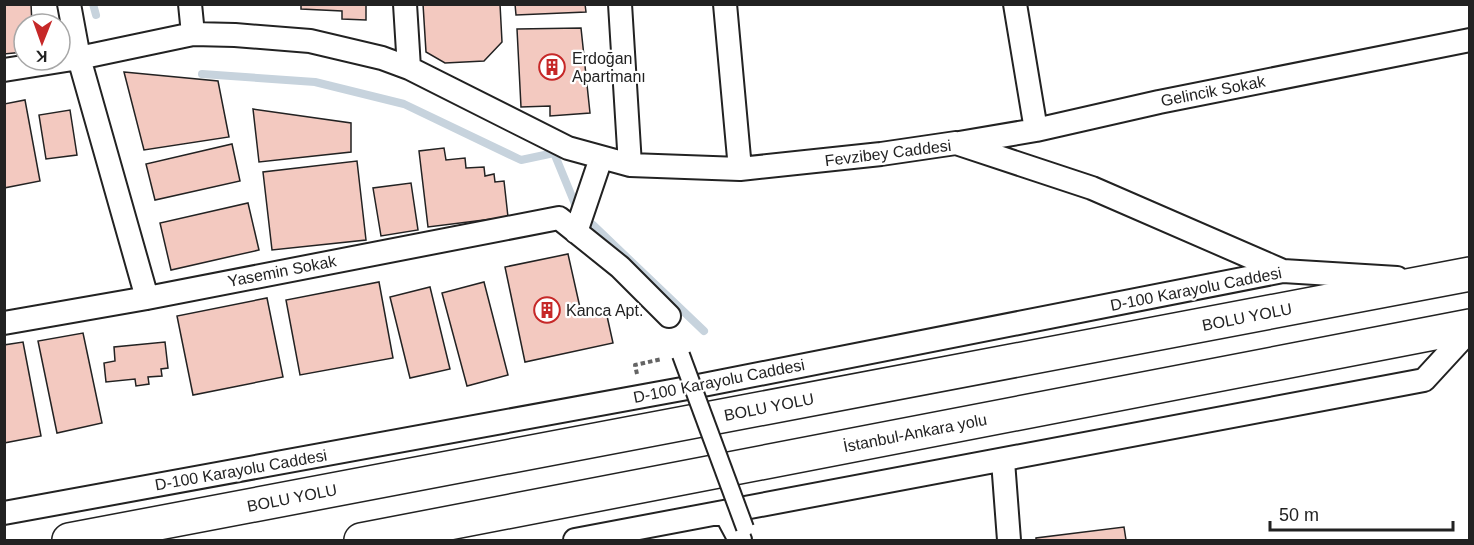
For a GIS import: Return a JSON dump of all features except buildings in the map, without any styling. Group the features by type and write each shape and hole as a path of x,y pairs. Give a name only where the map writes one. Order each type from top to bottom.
{"highway":[{"name":"BOLU YOLU","path":"69,540 1470,274"},
{"name":"İstanbul-Ankara yolu","path":"361,540 1470,326"}],"street":[{"path":"69,4 79,58 147,297"},
{"path":"190,4 193,34"},
{"path":"405,4 409,68"},
{"path":"620,4 630,165"},
{"path":"724,4 740,169"},
{"path":"1015,4 1036,130"},
{"name":"Fevzibey Caddesi","path":"4,70 79,58 193,34 310,41 382,58 409,68 568,148 630,165 740,169 881,154 956,143 1092,188 1283,271"},
{"name":"Gelincik Sokak","path":"956,143 1036,130 1170,99 1470,40"},
{"path":"601,158 576,232 620,267 669,316"},
{"name":"Yasemin Sokak","path":"4,323 559,218 576,232"},
{"name":"D-100 Karayolu Caddesi","path":"4,513 693,387 1283,271 1434,281"},
{"path":"575,540 1424,380 1470,330"},
{"path":"681,355 742,534"},
{"path":"1003,461 1009,540"},
{"path":"725,512 742,534"}],"path":[{"path":"637,377 635,365 681,355"}],"waterway":[{"path":"93,4 96,15"},
{"path":"202,74 315,82 404,104 521,160 554,153 575,204"},
{"path":"593,225 704,331"}],"place":[{"name":"Erdoğan Apartmanı","path":"552,67"},
{"name":"Kanca Apt.","path":"547,310"}]}
